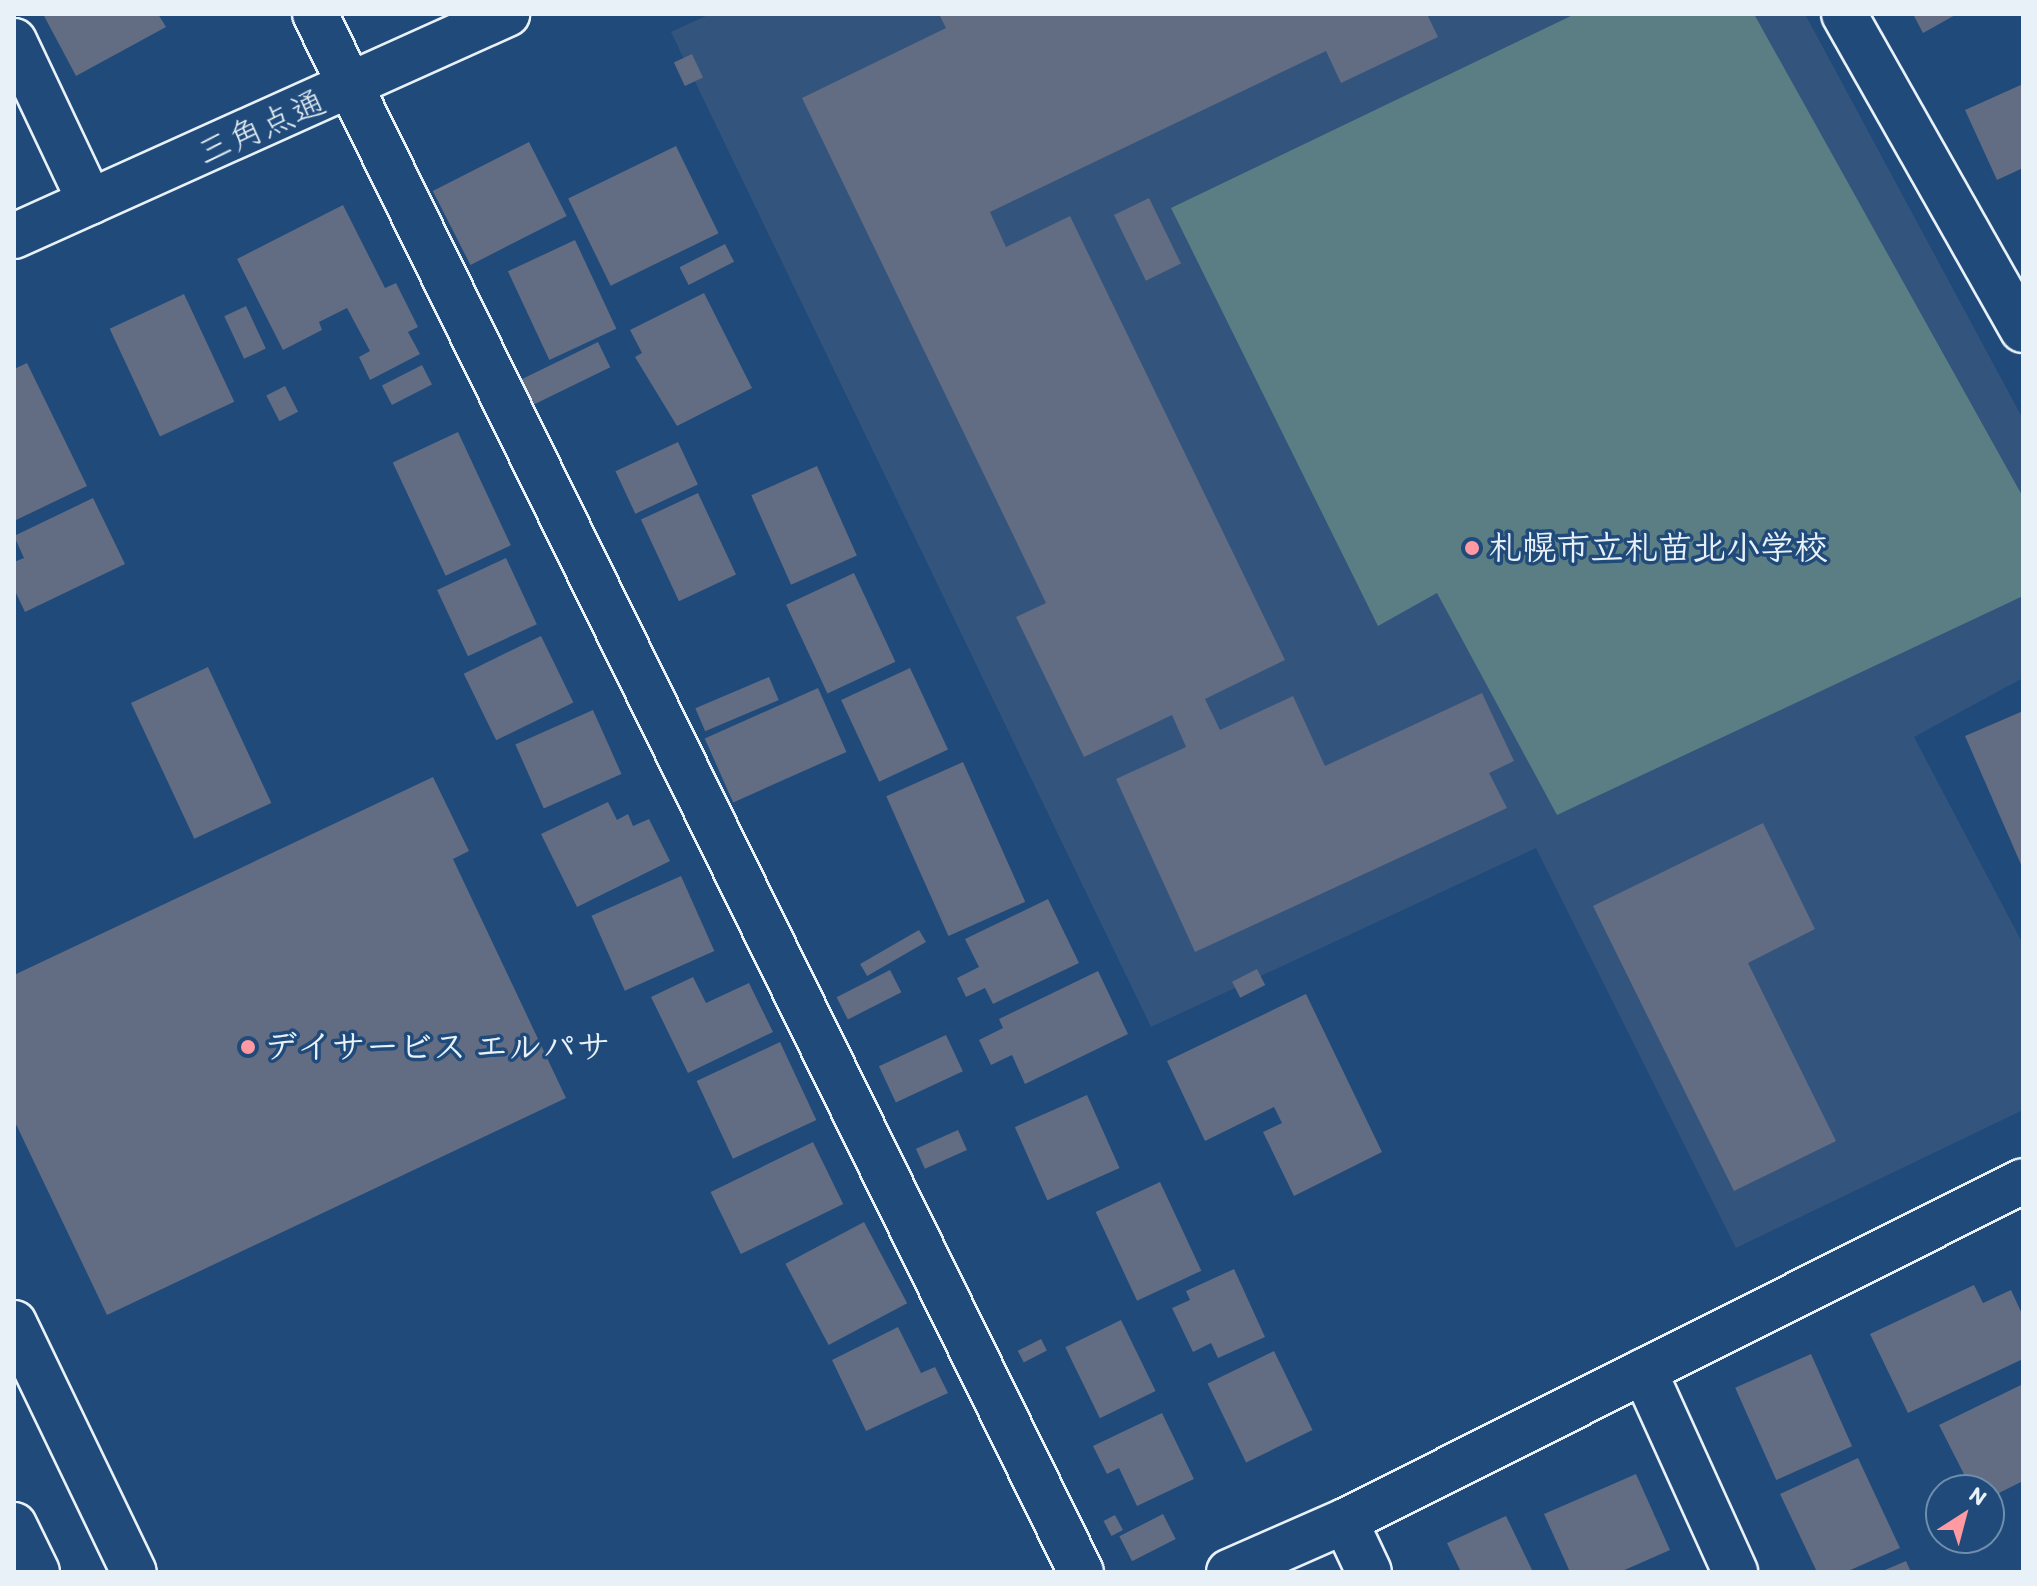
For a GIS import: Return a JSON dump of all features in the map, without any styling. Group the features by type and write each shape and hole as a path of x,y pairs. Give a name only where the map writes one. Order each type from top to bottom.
{"street":[{"path":"315,14 1081,1572"},
{"name":"三角点通","path":"14,236 350,88 507,14"},
{"path":"1844,14 2023,330"},
{"path":"14,41 90,202"},
{"path":"1229,1572 1345,1521 1644,1371 2018,1196"},
{"path":"14,1323 134,1572"},
{"path":"1644,1371 1735,1572"},
{"path":"1345,1521 1369,1572"},
{"path":"14,1525 37,1572"}],"shaded area":[{"name":"札幌市立札苗北小学校","path":"710,14 1805,14 2023,419 2023,678 1914,737 2023,944 2023,1110 1736,1248 1536,848 1151,1027 671,32"}],"green space":[{"path":"1575,14 1754,14 2023,497 2023,596 1557,815 1437,593 1378,626 1171,208"}],"building":[{"path":"43,14 158,14 166,27 76,76"},
{"path":"939,14 1427,14 1438,37 1341,83 1326,51 990,212 1006,247 1070,216 1285,660 1205,699 1220,730 1293,696 1325,766 1482,693 1514,761 1489,773 1507,808 1195,952 1116,779 1186,747 1172,715 1084,757 1016,617 1046,603 802,98 946,28"},
{"path":"1913,14 1957,14 1923,33"},
{"path":"692,54 703,78 685,86 674,62"},
{"path":"2023,84 2023,168 1997,180 1965,110"},
{"path":"529,142 567,216 470,265 433,191"},
{"path":"676,146 719,233 611,286 568,199"},
{"path":"1149,198 1181,264 1146,281 1114,215"},
{"path":"343,205 385,288 396,283 418,327 408,332 420,354 370,380 359,357 370,351 347,308 319,322 322,330 283,350 237,259"},
{"path":"575,240 616,329 549,360 508,271"},
{"path":"725,244 734,262 689,285 680,267"},
{"path":"704,293 752,388 677,426 635,357 642,353 630,330"},
{"path":"184,294 234,402 160,437 110,329"},
{"path":"246,306 266,349 244,359 224,316"},
{"path":"598,342 610,367 534,404 522,379"},
{"path":"27,363 87,486 14,521 14,369"},
{"path":"422,365 432,385 392,405 382,385"},
{"path":"285,386 298,412 279,421 266,396"},
{"path":"458,432 511,545 446,576 393,462"},
{"path":"678,442 698,485 635,514 615,471"},
{"path":"817,466 857,556 791,585 751,495"},
{"path":"698,493 736,575 679,601 641,520"},
{"path":"93,498 125,564 25,612 14,589 14,562 24,558 14,536"},
{"path":"506,558 537,624 468,656 437,590"},
{"path":"854,573 895,662 827,694 786,605"},
{"path":"541,636 573,703 496,740 464,674"},
{"path":"208,667 271,803 194,839 131,703"},
{"path":"910,668 948,750 879,782 841,700"},
{"path":"769,677 779,700 705,731 695,708"},
{"path":"818,688 846,752 733,802 705,738"},
{"path":"593,710 621,774 544,809 515,745"},
{"path":"2023,711 2023,869 1965,736"},
{"path":"963,762 1025,902 948,936 886,796"},
{"path":"433,777 469,851 453,859 566,1098 107,1315 14,1120 14,975"},
{"path":"608,802 617,820 628,814 633,826 649,819 670,861 577,907 541,834"},
{"path":"1763,823 1815,929 1748,963 1836,1141 1734,1191 1593,906"},
{"path":"681,876 714,951 625,991 591,916"},
{"path":"1048,899 1079,963 993,1004 985,988 966,997 957,978 979,967 965,939"},
{"path":"919,930 926,942 867,976 860,964"},
{"path":"1257,969 1265,985 1240,998 1232,982"},
{"path":"890,970 901,992 848,1020 837,997"},
{"path":"1098,971 1128,1034 1025,1084 1012,1055 991,1065 979,1040 1003,1028 999,1019"},
{"path":"693,977 706,1003 749,983 773,1032 688,1073 651,997"},
{"path":"1306,994 1382,1152 1294,1196 1263,1132 1282,1123 1274,1107 1205,1141 1167,1061"},
{"path":"946,1035 963,1071 896,1103 879,1066"},
{"path":"780,1042 816,1120 733,1159 697,1081"},
{"path":"1087,1095 1120,1168 1047,1200 1015,1127"},
{"path":"958,1130 967,1150 925,1169 916,1149"},
{"path":"813,1142 843,1204 741,1254 711,1192"},
{"path":"1160,1182 1201,1271 1137,1301 1096,1212"},
{"path":"864,1222 907,1303 829,1345 785,1264"},
{"path":"1234,1269 1265,1337 1218,1358 1211,1343 1193,1352 1172,1308 1190,1300 1186,1291"},
{"path":"1974,1285 1983,1303 2011,1290 2023,1316 2023,1359 1908,1413 1870,1334"},
{"path":"1121,1320 1156,1391 1100,1418 1065,1347"},
{"path":"898,1327 921,1373 935,1367 948,1393 866,1431 832,1360"},
{"path":"1041,1339 1047,1351 1024,1362 1018,1351"},
{"path":"1274,1351 1313,1430 1246,1463 1207,1383"},
{"path":"1811,1354 1852,1446 1776,1480 1735,1388"},
{"path":"2023,1384 2023,1481 2005,1490 2005,1474 1964,1474 1939,1425"},
{"path":"1162,1413 1194,1479 1137,1506 1119,1468 1107,1474 1093,1446"},
{"path":"1858,1458 1900,1548 1846,1572 1817,1572 1780,1494"},
{"path":"1636,1474 1670,1550 1620,1572 1570,1572 1544,1514"},
{"path":"1163,1514 1176,1539 1132,1561 1119,1536"},
{"path":"1115,1515 1123,1530 1112,1536 1104,1521"},
{"path":"1506,1516 1533,1572 1461,1572 1447,1543"},
{"path":"1906,1561 1911,1572 1880,1572"}],"place":[{"name":"札幌市立札苗北小学校","path":"1472,548"},
{"name":"デイサービス エルパサ","path":"248,1047"}]}
